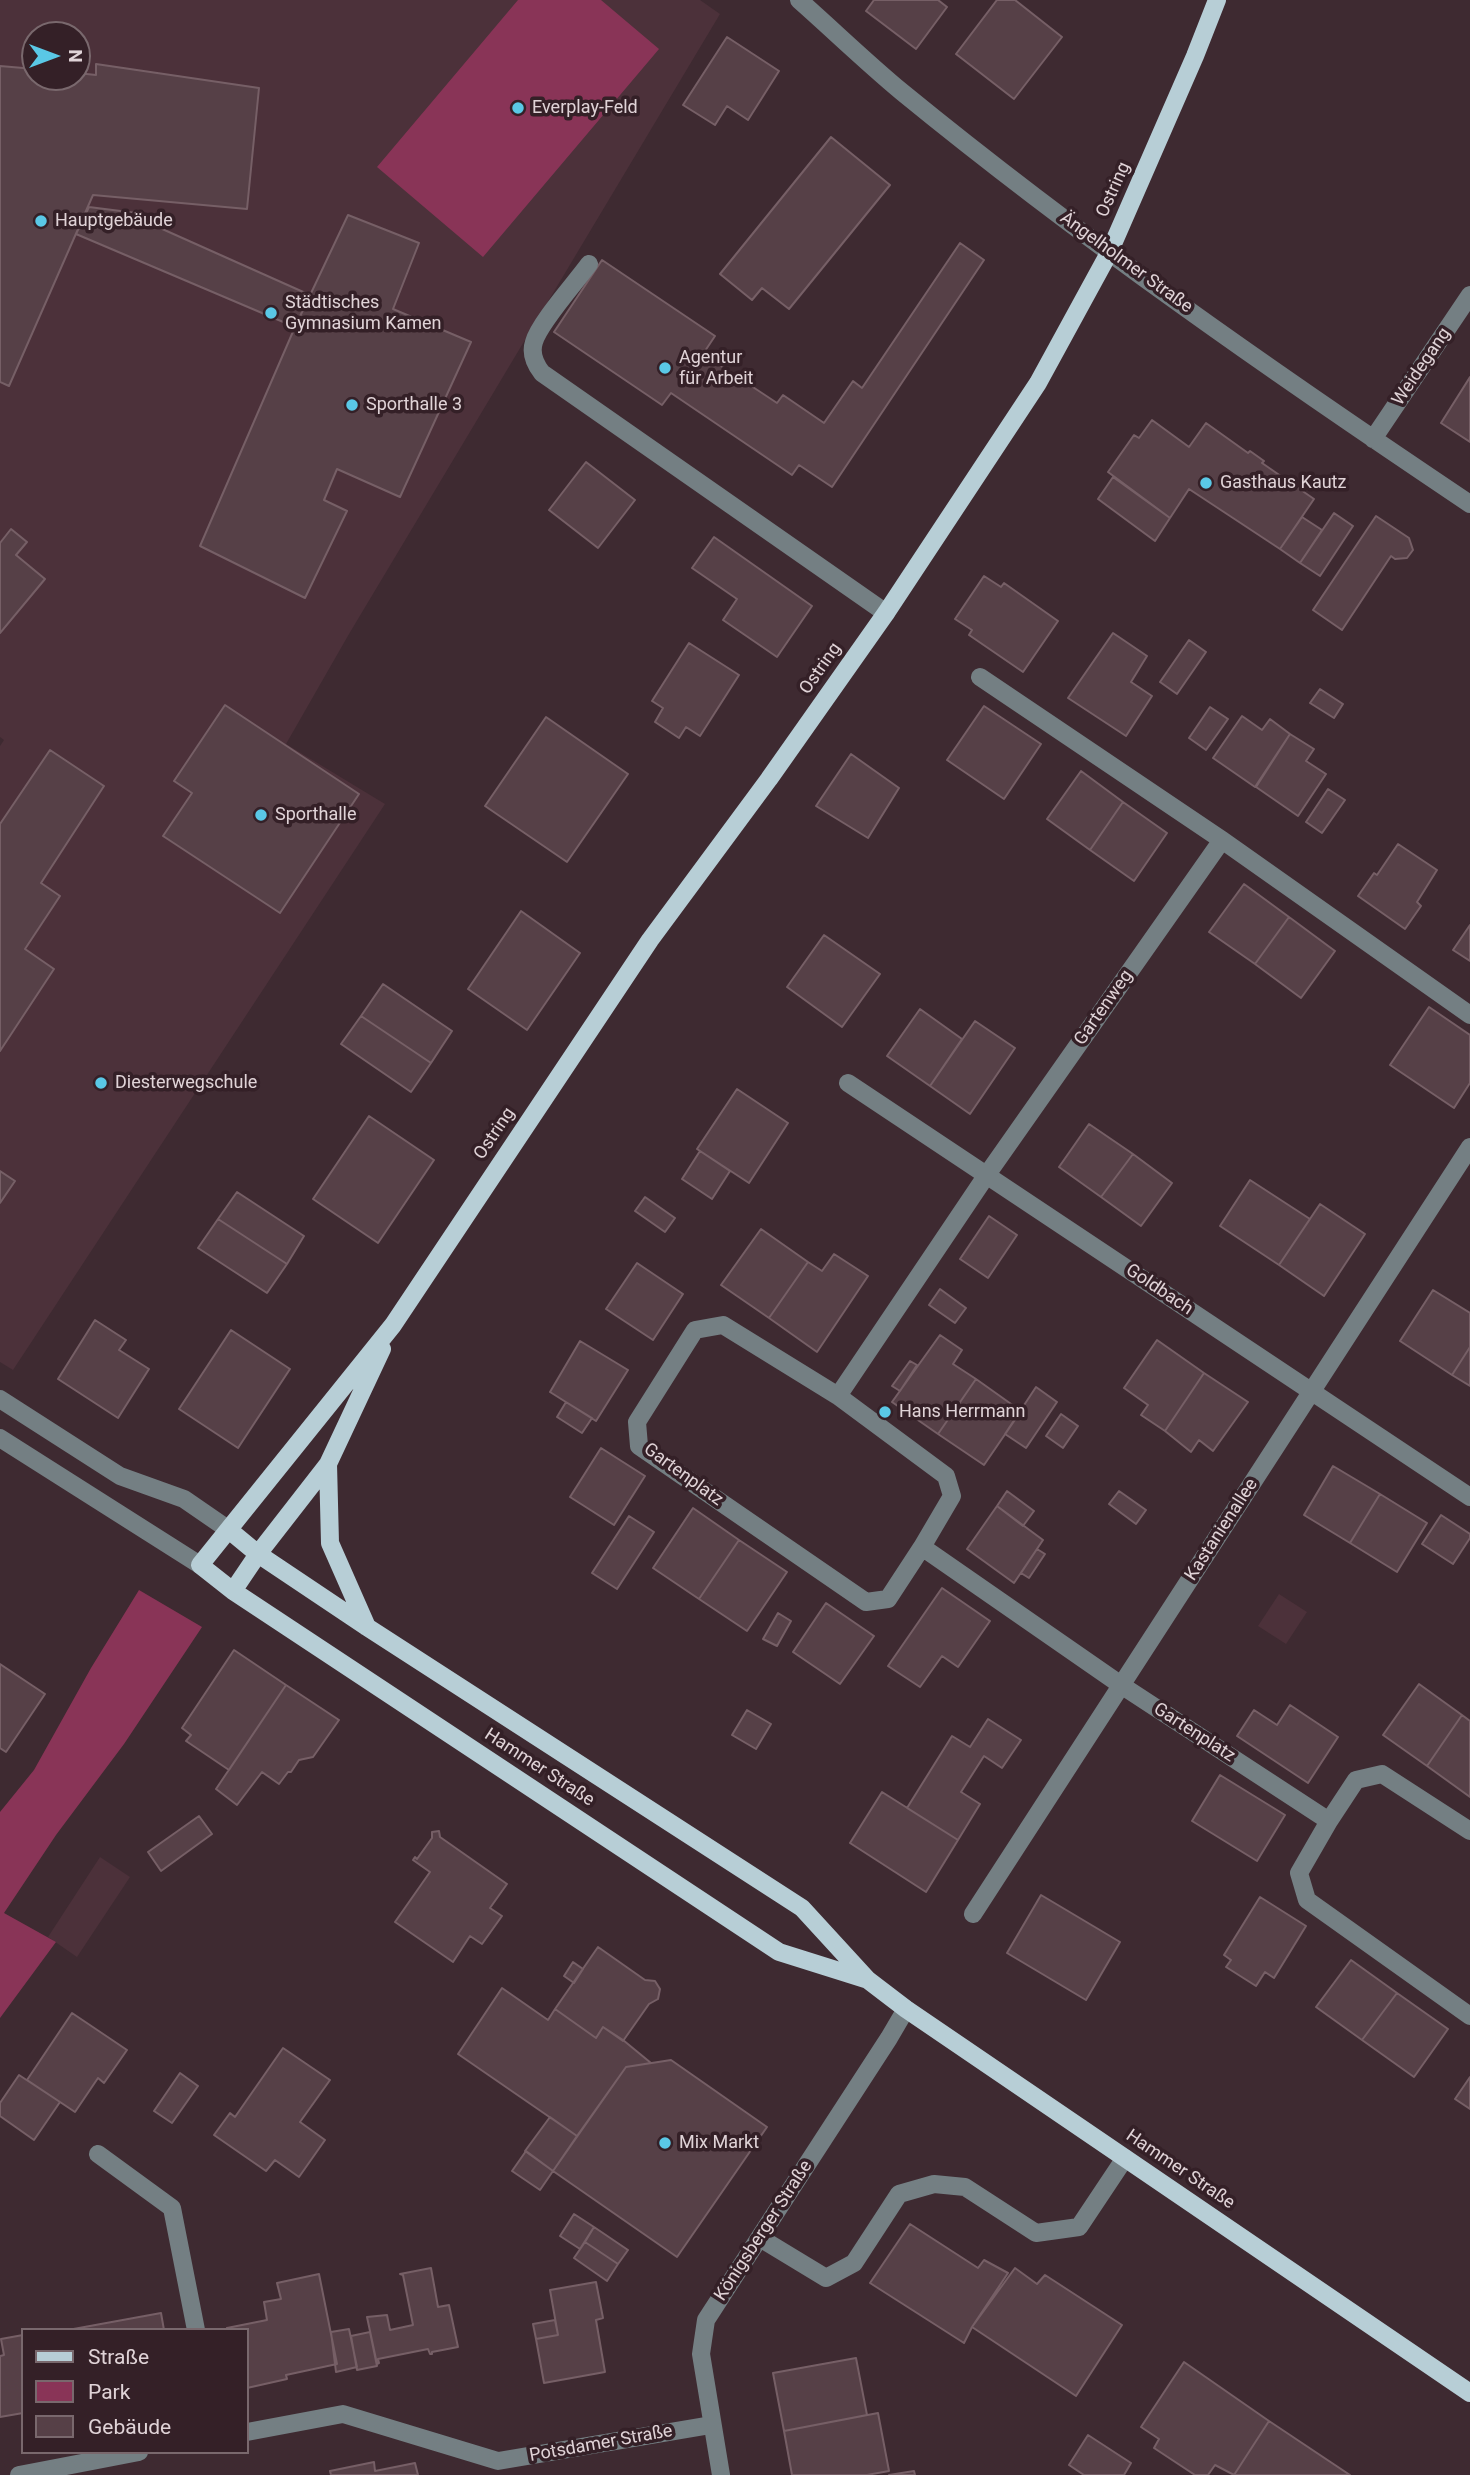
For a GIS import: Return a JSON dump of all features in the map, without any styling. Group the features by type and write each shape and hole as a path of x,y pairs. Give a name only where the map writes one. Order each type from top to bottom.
{"main road":[{"name":"Ostring","path":"229,1530 393,1325 650,940 769,779 886,613 1038,383 1109,253 1217,0"},
{"name":"Ostring","path":"367,1627 330,1544 328,1464 393,1325"},
{"path":"233,1591 258,1554 328,1464"},
{"path":"200,1566 229,1530"},
{"name":"Hammer Straße","path":"229,1530 258,1554 367,1627 802,1908 868,1980 906,2009 1470,2393"},
{"name":"Hammer Straße","path":"200,1566 233,1591 779,1952 868,1980"}],"street":[{"name":"Ängelholmer Straße","path":"799,0 901,92 1109,253 1470,504"},
{"path":"589,264 541,328 532,354 536,366 542,373 886,613"},
{"name":"Weidegang","path":"1373,439 1470,295"},
{"path":"981,677 1222,840 1470,1015"},
{"name":"Gartenweg","path":"986,1176 1222,840"},
{"name":"Goldbach","path":"848,1083 1470,1497"},
{"name":"Kastanienallee","path":"973,1914 1470,1147"},
{"path":"838,1396 986,1176"},
{"name":"Gartenplatz","path":"723,1325 838,1396 946,1476 952,1496 922,1547 888,1599 866,1602 639,1446 636,1422 695,1330 723,1325"},
{"path":"0,1399 120,1476 184,1499 229,1530"},
{"name":"Hammer Straße","path":"0,1438 200,1566"},
{"name":"Gartenplatz","path":"922,1547 1121,1685 1329,1821"},
{"path":"1470,1831 1382,1774 1356,1780 1299,1873 1307,1900 1470,2016"},
{"name":"Königsberger Straße","path":"721,2475 701,2354 706,2320 906,2009"},
{"path":"98,2154 172,2208 196,2328"},
{"path":"760,2238 826,2278 854,2263 899,2194 934,2184 965,2187 1036,2233 1079,2227 1125,2158"},
{"name":"Potsdamer Straße","path":"248,2432 343,2414 498,2461 711,2425"},
{"path":"19,2475 129,2454"}],"shaded area":[{"name":"Städtisches Gymnasium Kamen","path":"0,0 700,0 720,14 286,744 385,804 13,1370 0,1362 0,746 4,740 0,737"},
{"path":"1279,1594 1307,1612 1286,1644 1258,1626"},
{"path":"100,1857 130,1877 77,1957 48,1937"}],"green space":[{"name":"Everplay-Feld","path":"518,0 601,0 659,49 483,257 377,167"},
{"path":"139,1590 202,1627 124,1744 56,1835 4,1913 56,1942 0,2018 0,1812 34,1770 91,1668"}],"building":[{"path":"874,0 938,0 947,7 916,49 866,11"},
{"path":"997,0 1015,0 1062,37 1014,99 956,54"},
{"path":"727,37 779,71 748,120 727,106 715,125 683,105"},
{"name":"Hauptgebäude","path":"96,64 259,88 247,209 93,195 9,386 0,382 0,66 21,68 21,91 91,91 91,74 96,75"},
{"path":"831,137 890,185 789,309 762,288 752,300 720,274"},
{"path":"89,207 160,216 160,228 310,295 295,327 76,234"},
{"name":"Sporthalle 3","path":"348,215 419,243 393,309 471,342 400,497 337,469 324,500 347,511 305,598 200,546 295,327"},
{"name":"Agentur für Arbeit","path":"960,243 984,260 832,487 799,465 792,475 671,393 662,405 554,332 602,260 715,336 703,354 777,403 783,395 824,423 853,381 862,388"},
{"path":"1470,377 1470,442 1441,423"},
{"name":"Gasthaus Kautz","path":"1152,420 1189,447 1206,423 1248,453 1250,451 1264,461 1262,463 1314,499 1280,549 1189,489 1170,518 1108,472 1134,435 1139,438"},
{"path":"586,462 635,500 598,548 549,510"},
{"path":"1113,477 1170,518 1155,541 1098,499"},
{"path":"1334,513 1353,526 1320,576 1300,563"},
{"path":"1376,516 1409,538 1413,550 1407,558 1395,559 1391,556 1342,630 1313,610"},
{"path":"1302,517 1322,530 1300,563 1280,549"},
{"path":"11,529 27,542 16,555 45,579 0,633 0,543"},
{"path":"714,537 812,606 777,657 723,620 737,599 692,568"},
{"path":"984,576 1001,587 1004,583 1058,621 1023,672 969,635 972,630 955,619"},
{"path":"1113,633 1147,656 1131,682 1152,696 1126,736 1068,698"},
{"path":"1189,640 1206,652 1177,694 1160,682"},
{"path":"689,643 739,675 700,736 686,727 679,738 655,722 663,708 652,701"},
{"path":"1320,689 1343,704 1334,718 1310,703"},
{"name":"Sporthalle","path":"225,705 359,794 280,913 163,836 192,793 174,781"},
{"path":"984,706 1041,744 1004,799 947,760"},
{"path":"1210,707 1228,719 1206,750 1189,738"},
{"path":"1242,716 1262,730 1270,719 1290,734 1255,787 1213,758"},
{"path":"546,717 628,774 567,862 485,806"},
{"path":"1290,734 1314,749 1306,761 1326,774 1298,816 1256,787"},
{"path":"50,750 104,786 41,883 60,896 25,949 54,969 0,1051 0,824"},
{"path":"851,754 899,788 868,838 816,806"},
{"path":"1081,771 1123,802 1090,850 1047,819"},
{"path":"1328,789 1345,800 1322,833 1306,822"},
{"path":"1123,802 1167,833 1134,881 1090,850"},
{"path":"1398,844 1437,870 1417,902 1421,906 1405,929 1358,896 1374,873 1377,875"},
{"path":"1244,884 1289,917 1255,964 1209,932"},
{"path":"521,911 580,953 527,1030 468,989"},
{"path":"1289,917 1335,951 1301,998 1255,964"},
{"path":"1470,925 1470,961 1453,950"},
{"path":"824,935 880,974 842,1027 787,987"},
{"path":"383,984 452,1031 431,1063 361,1016"},
{"path":"1429,1007 1470,1035 1470,1083 1454,1108 1390,1065"},
{"path":"920,1009 962,1039 930,1086 887,1056"},
{"path":"361,1016 431,1063 411,1092 341,1044"},
{"path":"975,1021 1015,1048 970,1114 930,1086"},
{"path":"737,1089 788,1123 749,1183 697,1149"},
{"path":"369,1116 434,1160 378,1243 313,1199"},
{"path":"1089,1124 1133,1154 1101,1197 1059,1167"},
{"path":"700,1151 730,1171 712,1199 682,1179"},
{"path":"1133,1154 1172,1183 1141,1226 1101,1197"},
{"path":"0,1171 15,1181 0,1203"},
{"path":"1250,1180 1310,1219 1279,1265 1220,1226"},
{"path":"237,1192 304,1236 287,1264 218,1219"},
{"path":"645,1197 675,1218 665,1232 635,1211"},
{"path":"1320,1204 1365,1234 1324,1296 1279,1265"},
{"path":"989,1216 1017,1235 988,1278 960,1259"},
{"path":"218,1219 287,1264 267,1293 198,1248"},
{"path":"761,1229 808,1262 769,1318 721,1285"},
{"path":"834,1254 868,1276 817,1352 769,1318 808,1262 822,1271"},
{"path":"637,1263 683,1294 653,1340 606,1309"},
{"path":"940,1289 966,1308 955,1323 929,1305"},
{"path":"1433,1290 1470,1313 1470,1347 1452,1375 1400,1341"},
{"path":"95,1320 126,1340 119,1350 149,1369 118,1418 58,1379"},
{"path":"231,1330 290,1369 238,1448 179,1409"},
{"path":"940,1335 962,1350 953,1364 976,1379 938,1434 892,1402"},
{"path":"1157,1340 1204,1373 1165,1431 1141,1415 1148,1405 1124,1388"},
{"path":"580,1341 628,1370 596,1421 550,1392"},
{"path":"1470,1347 1470,1386 1452,1375"},
{"path":"910,1361 917,1365 900,1391 892,1386"},
{"path":"1204,1373 1248,1402 1213,1451 1199,1440 1191,1452 1165,1431"},
{"path":"976,1379 1021,1411 984,1465 938,1434"},
{"path":"1036,1387 1057,1402 1026,1448 1005,1434"},
{"path":"566,1402 592,1418 582,1433 557,1417"},
{"path":"1061,1414 1078,1426 1063,1448 1046,1436"},
{"path":"601,1448 645,1476 614,1525 570,1497"},
{"path":"1333,1466 1380,1494 1350,1543 1304,1515"},
{"path":"1007,1491 1034,1511 1023,1526 997,1506"},
{"path":"1119,1491 1146,1510 1136,1524 1109,1504"},
{"path":"1380,1494 1427,1523 1397,1572 1350,1543"},
{"path":"997,1506 1043,1540 1014,1583 967,1549"},
{"path":"693,1508 739,1540 699,1599 653,1568"},
{"path":"1441,1515 1470,1534 1453,1564 1422,1544"},
{"path":"629,1516 654,1532 617,1589 592,1573"},
{"path":"739,1540 787,1572 747,1631 699,1599"},
{"path":"1037,1549 1045,1554 1029,1578 1021,1573"},
{"path":"942,1588 990,1621 958,1667 942,1656 920,1687 888,1666"},
{"path":"826,1603 874,1636 840,1684 793,1652"},
{"path":"778,1613 791,1621 777,1646 763,1639"},
{"path":"234,1650 286,1685 229,1770 186,1741 191,1735 182,1728"},
{"path":"0,1664 45,1694 6,1752 0,1748"},
{"path":"1419,1684 1462,1715 1427,1766 1383,1735"},
{"path":"286,1685 339,1720 313,1757 299,1760 279,1784 262,1772 237,1805 216,1789"},
{"path":"1290,1705 1338,1737 1308,1783 1237,1736 1254,1710 1277,1725"},
{"path":"747,1710 771,1724 756,1749 732,1735"},
{"path":"1462,1715 1470,1721 1470,1797 1427,1766"},
{"path":"988,1719 1021,1740 1002,1768 984,1756 961,1792 980,1804 958,1840 907,1808 952,1736 970,1747"},
{"path":"1220,1775 1285,1815 1257,1861 1192,1821"},
{"path":"882,1792 958,1840 926,1892 850,1843"},
{"path":"199,1816 212,1834 161,1871 148,1852"},
{"path":"439,1831 440,1837 507,1884 490,1908 502,1916 482,1944 470,1936 453,1962 395,1922 430,1872 413,1860 415,1857 417,1859 432,1838 432,1832"},
{"path":"1041,1895 1120,1942 1086,2000 1007,1953"},
{"path":"1260,1897 1306,1926 1274,1978 1265,1972 1256,1986 1226,1967 1231,1960 1224,1955"},
{"path":"598,1947 645,1980 655,1981 660,1989 658,1999 649,2004 623,2041 603,2027 596,2038 555,2009"},
{"path":"1351,1960 1397,1993 1362,2040 1316,2007"},
{"path":"573,1962 583,1969 574,1983 564,1976"},
{"path":"502,1988 548,2020 555,2009 596,2038 603,2027 651,2063 626,2067 577,2136 458,2054"},
{"path":"1397,1993 1448,2029 1414,2077 1362,2040"},
{"path":"72,2013 127,2050 104,2083 98,2078 75,2112 27,2080"},
{"path":"283,2048 330,2080 300,2122 325,2140 299,2177 275,2160 266,2171 214,2135 230,2113 235,2117"},
{"path":"671,2060 767,2127 677,2257 553,2171 626,2067"},
{"path":"180,2073 198,2086 172,2123 154,2111"},
{"path":"19,2075 60,2102 34,2140 0,2116 0,2103"},
{"path":"1470,2077 1470,2109 1455,2099"},
{"path":"550,2117 577,2136 553,2171 525,2151"},
{"path":"526,2151 553,2171 540,2190 512,2171"},
{"path":"574,2214 594,2227 580,2249 560,2236"},
{"path":"910,2224 978,2268 984,2260 1008,2273 964,2343 870,2283"},
{"path":"594,2227 628,2250 618,2264 585,2242"},
{"path":"585,2242 618,2264 607,2281 574,2258"},
{"path":"431,2268 438,2307 449,2305 458,2347 432,2354 428,2349 378,2359 377,2364 367,2317 387,2315 390,2330 413,2325 403,2275 400,2274"},
{"path":"1015,2268 1037,2284 1045,2275 1122,2325 1076,2396 972,2327"},
{"path":"319,2274 337,2364 286,2375 287,2379 248,2388 248,2328 227,2328 267,2320 264,2302 281,2299 277,2283"},
{"path":"596,2282 603,2318 596,2320 605,2372 544,2383 536,2339 558,2335 550,2290"},
{"path":"161,2313 164,2328 79,2328"},
{"path":"555,2320 558,2335 536,2339 533,2324"},
{"path":"349,2329 357,2367 336,2372 331,2332"},
{"path":"370,2332 377,2366 357,2370 351,2336"},
{"path":"21,2335 21,2413 0,2417 0,2356 4,2355 1,2339"},
{"path":"856,2358 867,2415 784,2431 773,2373"},
{"path":"1184,2362 1269,2421 1234,2475 1215,2465 1208,2475 1195,2475 1154,2448 1159,2439 1141,2427"},
{"path":"878,2413 889,2471 867,2475 792,2475 784,2431"},
{"path":"1269,2421 1350,2475 1234,2475"},
{"path":"1088,2435 1131,2463 1124,2475 1084,2475 1069,2465"},
{"path":"374,2462 375,2471 415,2463 418,2475 331,2475 330,2471"},
{"path":"914,2471 915,2475 889,2475"}],"place":[{"name":"Everplay-Feld","path":"518,108"},
{"name":"Hauptgebäude","path":"41,221"},
{"name":"Städtisches Gymnasium Kamen","path":"271,313"},
{"name":"Agentur für Arbeit","path":"665,368"},
{"name":"Sporthalle 3","path":"352,405"},
{"name":"Gasthaus Kautz","path":"1206,483"},
{"name":"Sporthalle","path":"261,815"},
{"name":"Diesterwegschule","path":"101,1083"},
{"name":"Hans Herrmann","path":"885,1412"},
{"name":"Mix Markt","path":"665,2143"}]}
